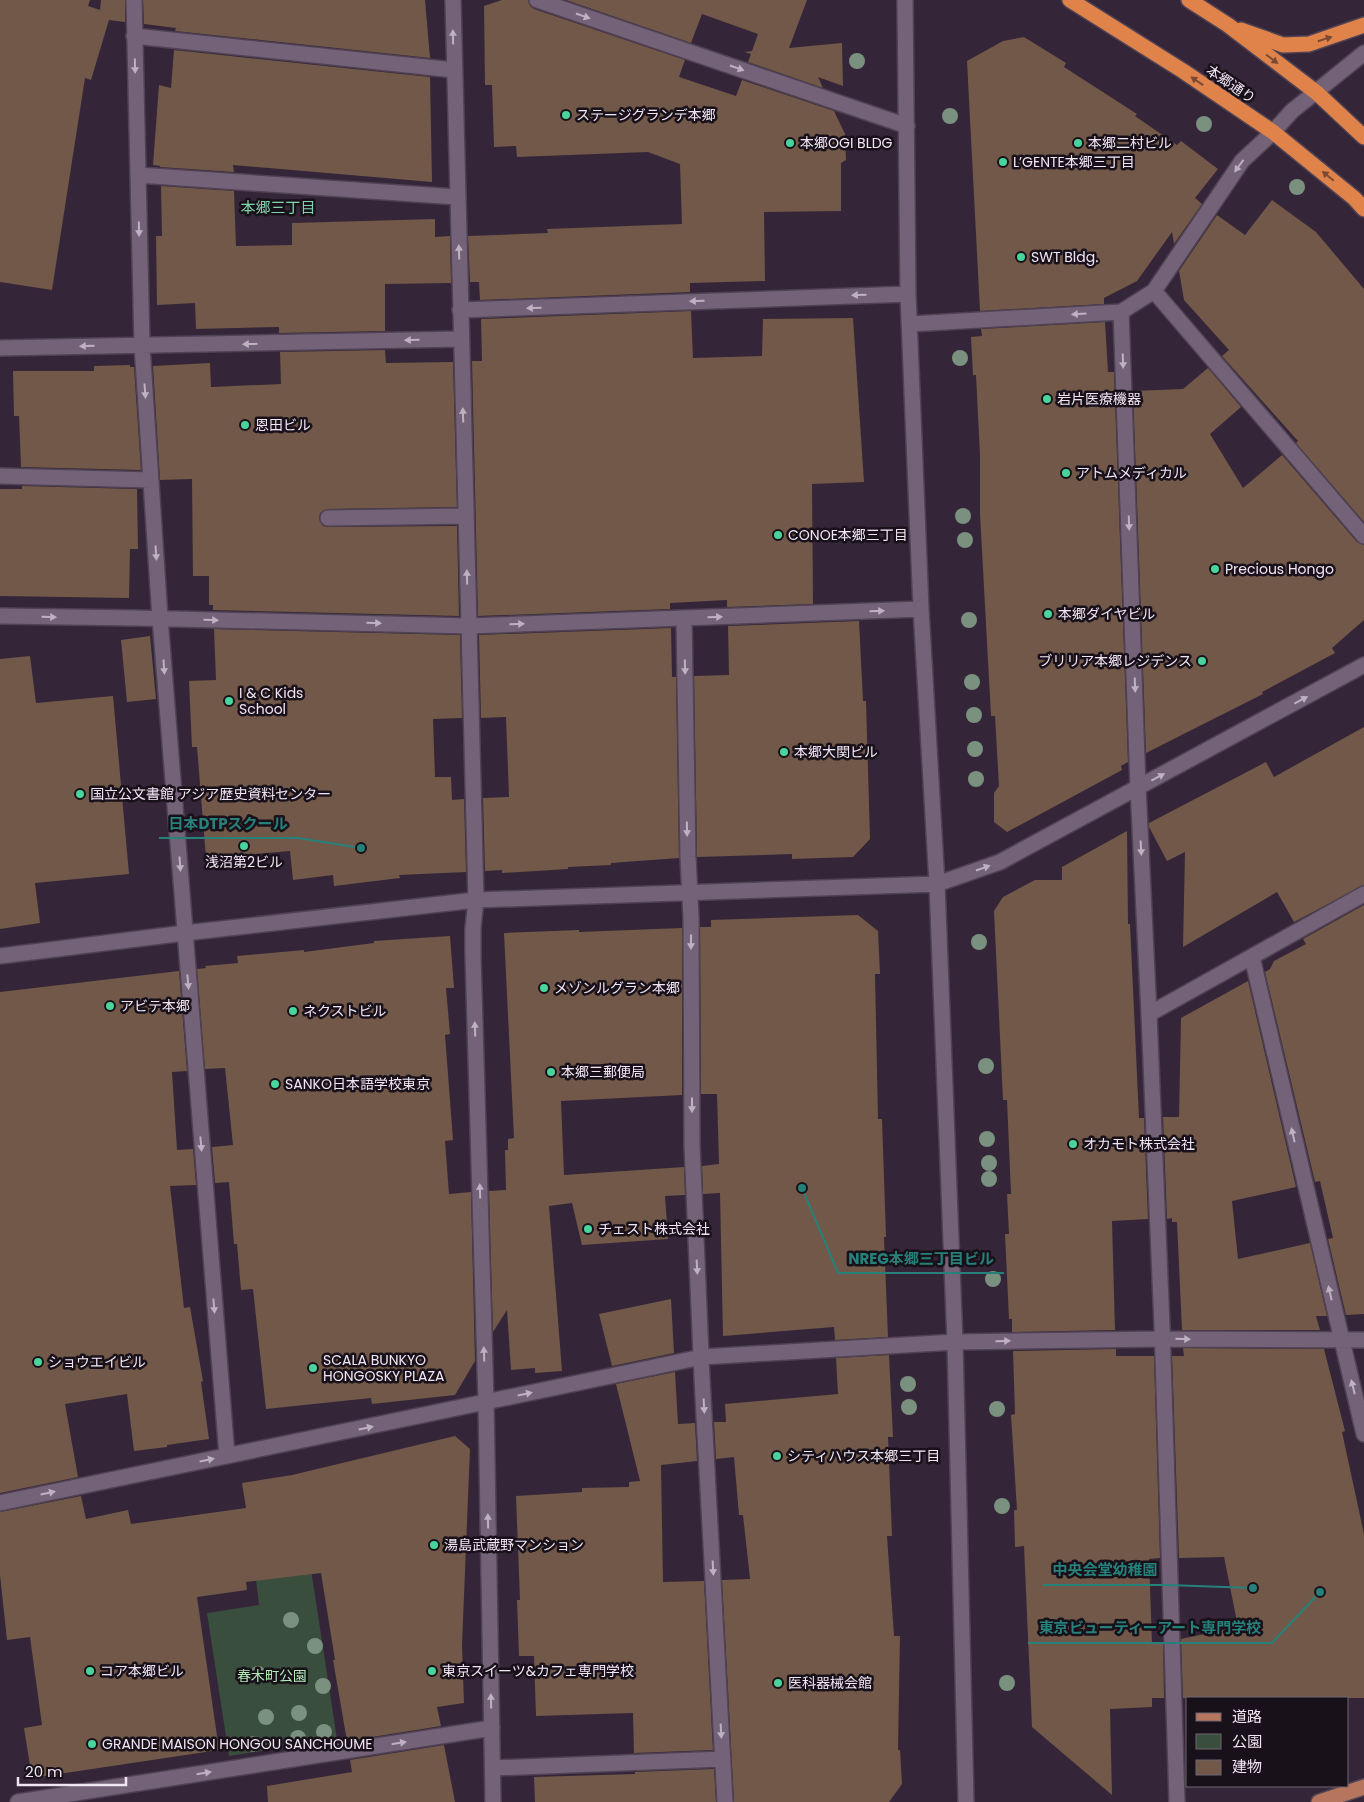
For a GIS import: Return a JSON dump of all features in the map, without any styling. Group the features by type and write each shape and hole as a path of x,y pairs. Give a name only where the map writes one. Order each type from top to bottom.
{"highway":[{"name":"本郷通り","path":"1070,0 1183,71 1273,132 1354,198 1364,209"},
{"path":"1189,0 1228,25 1317,93 1364,137"},
{"path":"1228,25 1283,45 1309,44 1364,25"}],"main road":[{"path":"1319,1802 1364,1787"}],"street":[{"path":"134,0 142,345 160,618 227,1456"},
{"path":"452,0 476,900 473,956 486,1402 493,1802"},
{"path":"537,0 906,126"},
{"path":"905,0 908,294 921,609 937,884 955,1342 966,1802"},
{"path":"134,36 454,70"},
{"path":"910,324 1122,312 1154,291 1242,161 1292,111 1317,93 1364,53"},
{"path":"138,176 457,197"},
{"path":"1154,291 1364,536"},
{"path":"460,310 908,294"},
{"path":"1122,312 1138,788 1150,1014 1162,1339 1177,1802"},
{"path":"0,348 461,339"},
{"path":"0,476 151,480"},
{"path":"328,518 466,516"},
{"path":"0,616 468,626 921,609"},
{"path":"684,618 691,917 692,1145 725,1802"},
{"path":"0,956 476,900 937,884 1000,862 1364,666"},
{"path":"1150,1014 1364,894"},
{"path":"1252,957 1364,1434"},
{"path":"0,1503 702,1358 955,1342 1162,1339 1364,1340"},
{"path":"18,1802 492,1728"},
{"path":"493,1768 723,1759"}],"green space":[{"name":"春木町公園","path":"310,1563 337,1739 229,1756 207,1613 259,1605 255,1571"}],"building":[{"path":"0,0 90,0 88,6 100,10 101,0 125,0 125,22 109,20 91,80 85,78 52,290 0,282"},
{"path":"143,0 425,0 430,58 175,31 176,28 144,24"},
{"path":"502,0 528,0 530,6 534,9 685,60 679,77 736,96 742,80 834,111 845,134 846,160 841,163 841,211 764,212 765,281 690,283 690,292 480,300 479,282 470,282 468,236 548,233 547,229 682,224 680,164 648,152 517,157 516,146 494,147 492,85 485,85 484,6"},
{"path":"566,0 807,0 789,48 842,43 843,86 818,77 823,88 748,62 751,54 744,52 752,51 758,34 702,14 691,43"},
{"path":"1024,37 1066,63 1064,67 1137,114 1135,116 1177,145 1181,141 1218,169 1195,198 1202,204 1174,244 1172,232 1137,281 1104,298 1104,304 980,311 967,61 1003,41"},
{"path":"174,50 430,77 432,182 233,165 234,172 153,165 159,85 171,88"},
{"path":"161,186 234,191 236,246 292,245 292,223 435,219 435,237 450,236 451,283 385,284 385,331 279,333 279,327 196,329 195,303 157,305 156,236 162,236"},
{"path":"1272,200 1316,232 1364,289 1364,522 1296,443 1298,441 1222,356 1229,350 1184,300 1179,271 1217,215 1245,235"},
{"path":"691,311 693,358 762,356 763,319 853,318 864,482 812,484 813,604 727,607 727,600 670,603 670,609 478,616 472,361 482,361 481,319"},
{"path":"1105,322 1108,372 1114,372 1128,762 1121,766 1122,770 1007,832 994,822 994,793 999,786 995,716 991,716 980,514 980,455 976,375 973,375 971,337 982,336 981,329"},
{"path":"385,350 386,363 453,362 457,507 328,509 320,513 319,519 323,526 328,527 457,526 459,616 213,610 213,605 209,605 209,576 193,576 192,479 160,480 153,366 210,363 211,387 281,384 280,352"},
{"path":"130,365 130,367 134,367 141,470 21,467 19,416 14,416 13,371 94,371 94,366"},
{"path":"1208,368 1241,407 1210,434 1243,488 1282,455 1357,542 1364,545 1364,620 1332,648 1335,653 1262,692 1263,694 1146,753 1133,391 1183,389"},
{"path":"22,486 137,489 138,549 130,549 129,598 0,596 0,489 22,489"},
{"path":"859,621 863,701 866,701 870,839 853,857 792,859 792,854 697,857 694,676 729,675 728,626"},
{"path":"671,628 672,677 676,677 679,858 568,867 568,869 502,873 502,870 485,871 483,798 509,797 506,717 481,718 479,635"},
{"path":"214,629 460,635 462,718 433,719 435,777 451,777 452,800 464,799 466,872 399,875 400,878 334,886 333,875 293,880 290,851 206,858 197,747 192,747 189,681 216,680"},
{"path":"150,636 156,699 127,702 121,640"},
{"path":"30,656 36,703 113,696 129,874 35,883 40,923 0,929 0,659"},
{"path":"1364,727 1364,885 1294,922 1277,892 1183,947 1185,852 1167,861 1149,827 1149,823 1266,762 1274,777"},
{"path":"1127,831 1128,924 1130,924 1139,1118 1144,1118 1148,1219 1112,1221 1115,1330 1012,1332 1012,1319 1009,1319 1005,1234 1009,1234 1007,1194 1011,1194 1007,1100 1003,1100 994,911 1003,897 1035,880 1062,880 1062,867"},
{"path":"1364,905 1364,1314 1346,1315 1328,1239 1333,1238 1320,1181 1315,1182 1265,972 1270,969 1274,961 1306,944 1303,939"},
{"path":"858,915 878,931 880,974 875,974 878,1119 882,1119 888,1337 835,1340 834,1327 723,1336 720,1193 703,1194 702,1166 719,1164 717,1094 701,1094 700,927 711,927 711,920"},
{"path":"682,928 682,1095 561,1101 564,1175 684,1167 685,1195 665,1196 668,1239 582,1245 572,1203 549,1206 562,1371 535,1373 535,1368 511,1370 507,1310 493,1332 489,1191 506,1190 505,1150 508,1150 508,1139 514,1138 504,933"},
{"path":"450,936 454,988 446,988 450,1034 445,1035 453,1140 445,1141 449,1194 471,1192 475,1361 455,1395 372,1404 371,1398 266,1409 253,1289 241,1290 237,1244 234,1244 229,1182 215,1183 212,1147 233,1145 225,1068 205,1069 197,969 206,968 205,966 238,963 237,956 304,950 304,952 374,943 374,941"},
{"path":"179,971 187,1071 172,1072 177,1150 193,1149 196,1185 170,1186 184,1308 190,1307 203,1381 201,1382 209,1439 134,1451 127,1394 65,1404 78,1477 0,1493 0,992"},
{"path":"1248,981 1296,1187 1232,1201 1238,1259 1310,1243 1327,1316 1316,1316 1320,1330 1182,1330 1177,1222 1172,1222 1172,1218 1167,1219 1163,1117 1179,1117 1181,1018"},
{"path":"671,1299 674,1353 612,1366 599,1314"},
{"path":"1183,1348 1324,1349 1345,1431 1342,1432 1364,1534 1364,1698 1183,1698 1181,1639 1238,1627 1224,1557 1179,1558 1172,1356 1184,1356"},
{"path":"1116,1349 1116,1356 1154,1356 1160,1558 1149,1559 1152,1644 1163,1642 1164,1698 1152,1698 1152,1707 1110,1709 1112,1795 1032,1727 1024,1546 1015,1547 1014,1510 1017,1510 1011,1415 1015,1414 1013,1351"},
{"path":"889,1355 893,1437 888,1437 892,1536 887,1536 894,1636 900,1636 898,1750 900,1750 902,1784 889,1802 734,1802 722,1580 750,1579 743,1515 739,1515 734,1457 716,1459 714,1422 726,1422 725,1404 838,1394 836,1358"},
{"path":"675,1372 678,1424 695,1423 697,1461 661,1465 663,1582 704,1581 713,1750 634,1753 633,1713 536,1716 534,1656 519,1656 517,1600 520,1600 516,1496 582,1492 582,1488 629,1487 629,1482 640,1481 616,1384"},
{"path":"455,1436 470,1449 462,1645 464,1703 437,1707 441,1726 347,1741 321,1573 246,1582 247,1590 197,1597 219,1750 32,1778 24,1728 42,1725 30,1637 7,1640 0,1575 0,1512 81,1496 86,1519 128,1510 131,1524 246,1508 242,1483 292,1475"},
{"path":"444,1745 455,1802 268,1802 267,1786 352,1772 350,1760"},
{"path":"714,1769 716,1802 535,1802 534,1777"}],"place":[{"name":"ステージグランデ本郷","path":"566,115"},
{"name":"本郷OGI BLDG","path":"790,143"},
{"name":"本郷二村ビル","path":"1078,143"},
{"name":"L’GENTE本郷三丁目","path":"1003,162"},
{"name":"SWT Bldg.","path":"1021,257"},
{"name":"岩片医療機器","path":"1047,399"},
{"name":"恩田ビル","path":"245,425"},
{"name":"アトムメディカル","path":"1066,473"},
{"name":"CONOE本郷三丁目","path":"778,535"},
{"name":"Precious Hongo","path":"1215,569"},
{"name":"本郷ダイヤビル","path":"1048,614"},
{"name":"ブリリア本郷レジデンス","path":"1202,661"},
{"name":"I & C Kids School","path":"229,701"},
{"name":"本郷大関ビル","path":"784,752"},
{"name":"国立公文書館 アジア歴史資料センター","path":"80,794"},
{"name":"浅沼第2ビル","path":"244,846"},
{"name":"日本DTPスクール","path":"361,848"},
{"name":"メゾンルグラン本郷","path":"544,988"},
{"name":"アビテ本郷","path":"110,1006"},
{"name":"ネクストビル","path":"293,1011"},
{"name":"本郷三郵便局","path":"551,1072"},
{"name":"SANKO日本語学校東京","path":"275,1084"},
{"name":"オカモト株式会社","path":"1073,1144"},
{"name":"NREG本郷三丁目ビル","path":"802,1188"},
{"name":"チェスト株式会社","path":"588,1229"},
{"name":"ショウエイビル","path":"38,1362"},
{"name":"SCALA BUNKYO HONGOSKY PLAZA","path":"313,1368"},
{"name":"シティハウス本郷三丁目","path":"777,1456"},
{"name":"湯島武蔵野マンション","path":"434,1545"},
{"name":"中央会堂幼稚園","path":"1253,1588"},
{"name":"東京ビューティーアート専門学校","path":"1320,1592"},
{"name":"コア本郷ビル","path":"90,1671"},
{"name":"東京スイーツ&カフェ専門学校","path":"432,1671"},
{"name":"医科器械会館","path":"778,1683"},
{"name":"GRANDE MAISON HONGOU SANCHOUME","path":"92,1744"}],"district":[{"name":"本郷三丁目","path":"278,208"}]}
